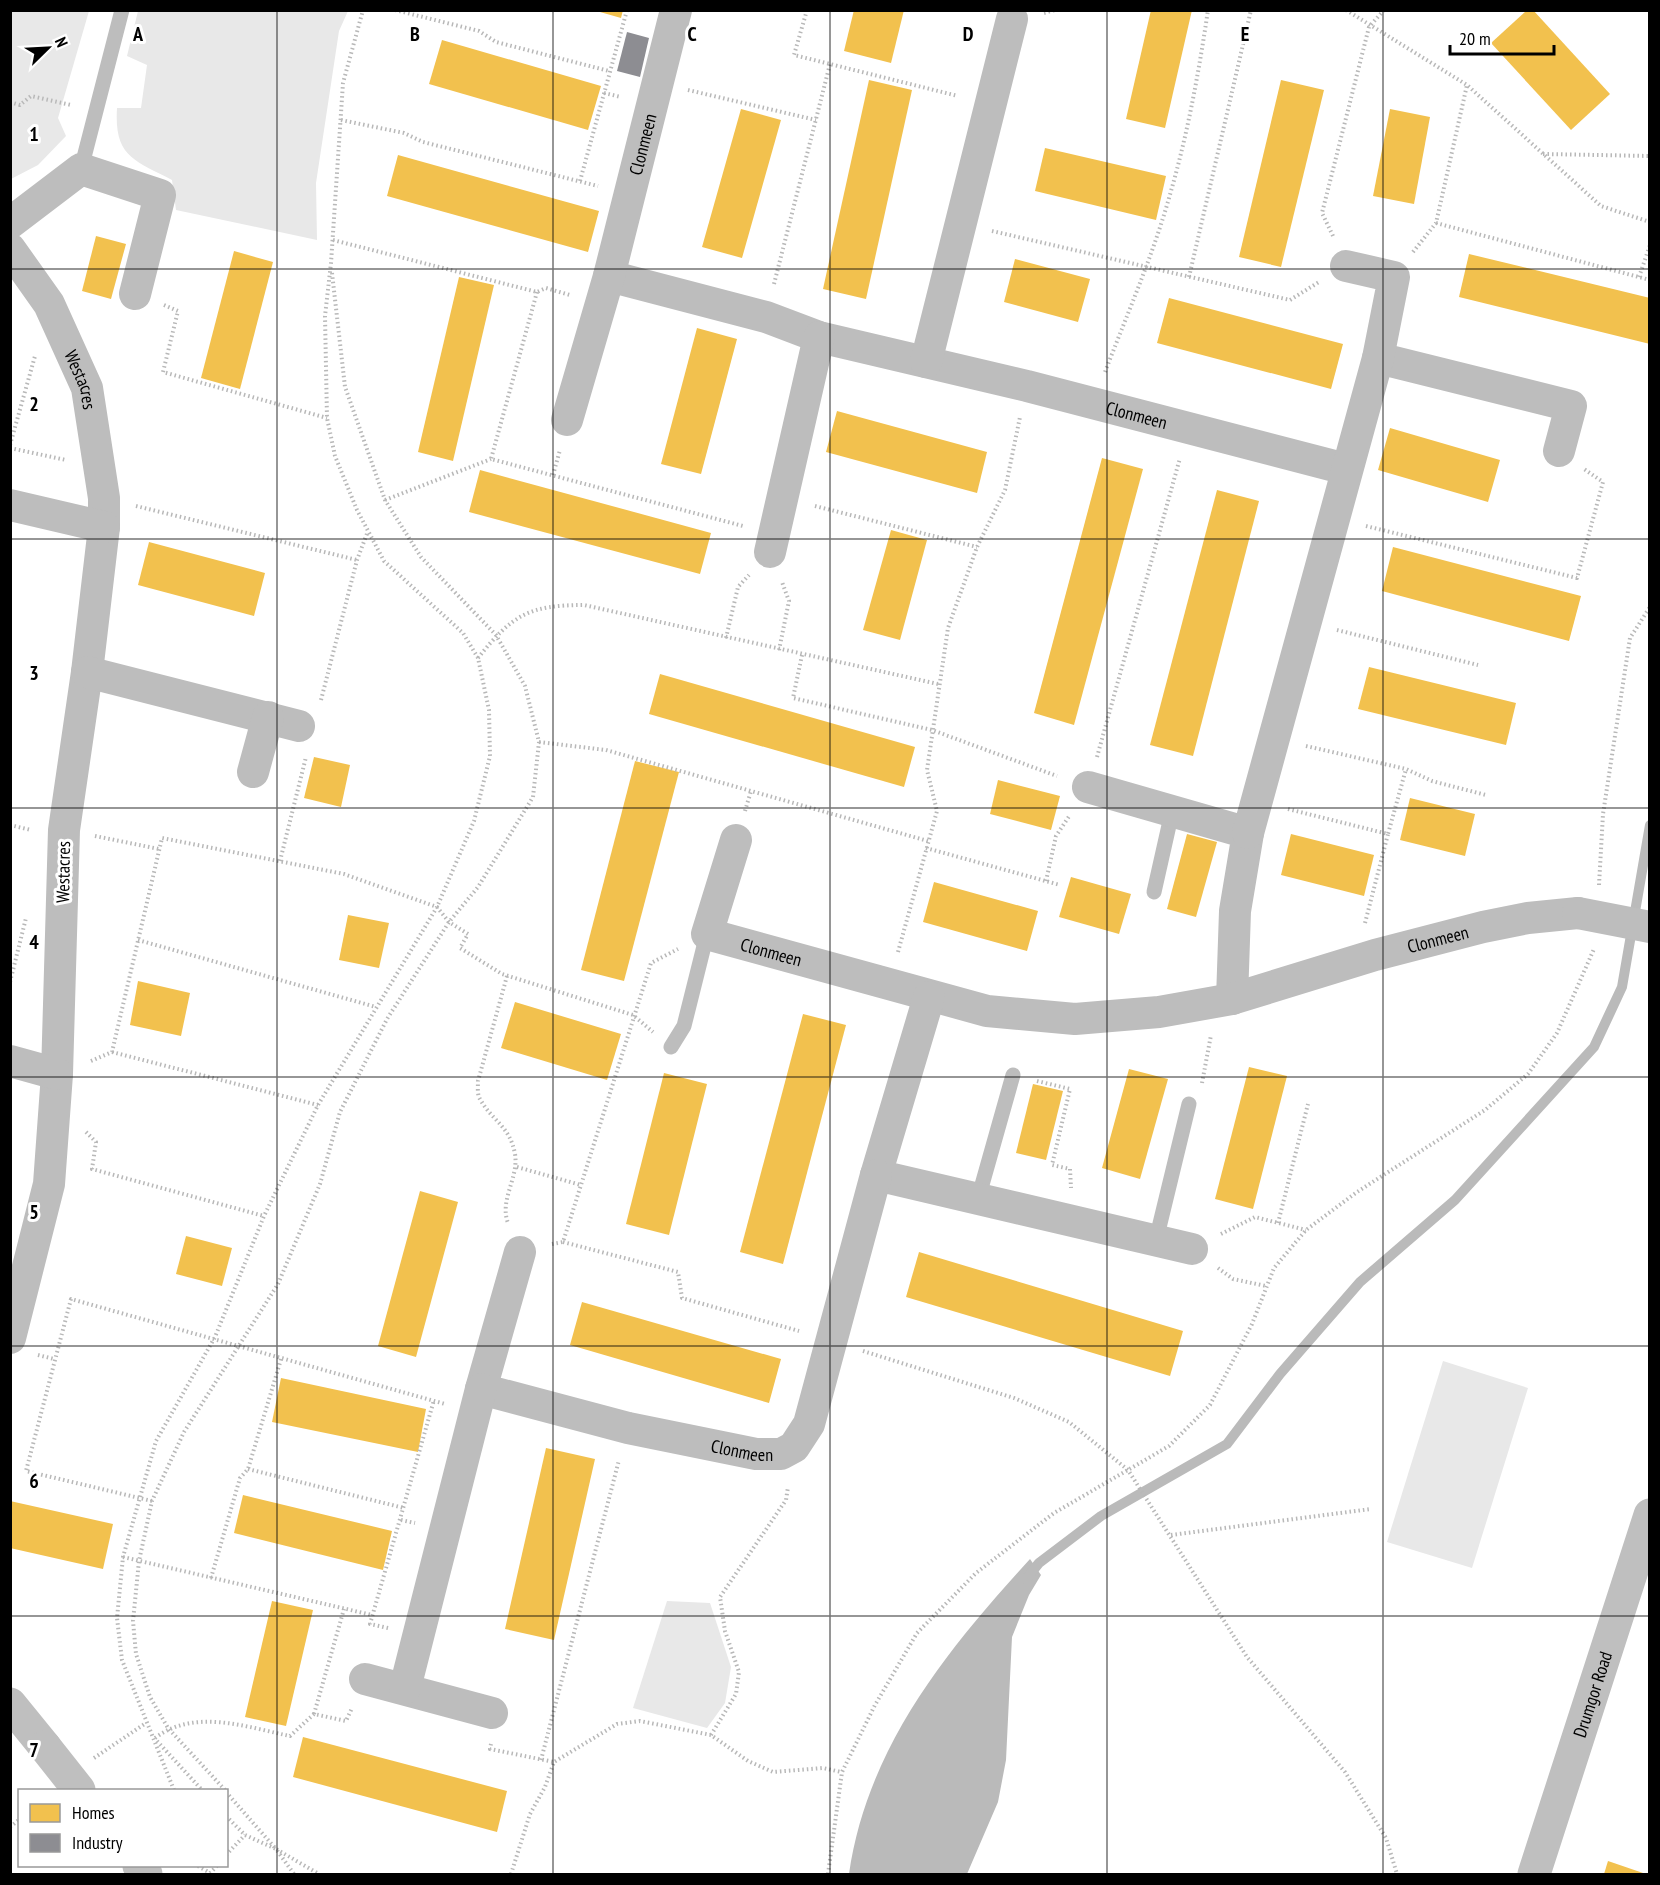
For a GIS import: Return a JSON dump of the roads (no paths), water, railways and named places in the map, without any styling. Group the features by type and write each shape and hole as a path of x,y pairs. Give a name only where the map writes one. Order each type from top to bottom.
{"street":[{"name":"Clonmeen","path":"567,420 605,290 676,10"},
{"path":"926,362 1012,19"},
{"path":"10,223 81,169 160,195 135,294"},
{"name":"Westacres","path":"10,249 49,304 87,388 100,467 104,512 87,672 64,830 56,1088 49,1184 23,1346"},
{"path":"1225,1001 1235,911 1248,833 1378,358 1394,277 1346,266"},
{"name":"Clonmeen","path":"605,290 766,317 819,337 1027,386 1346,469"},
{"path":"772,543 819,337"},
{"path":"1378,358 1571,406 1559,451"},
{"path":"10,505 104,512"},
{"path":"87,672 309,727"},
{"path":"253,772 267,717"},
{"path":"1088,787 1248,833"},
{"path":"707,934 736,840"},
{"name":"Clonmeen","path":"707,934 929,997 987,1011 1075,1019 1160,1012 1225,1001 1375,955 1483,927 1588,904 1650,927"},
{"name":"Clonmeen","path":"478,1401 756,1454 781,1454 794,1448 809,1424 876,1175 929,997"},
{"path":"10,1062 56,1088"},
{"path":"876,1175 1192,1249"},
{"path":"405,1688 478,1401 520,1252"},
{"name":"Drumgor Road","path":"1534,1875 1650,1515"},
{"path":"365,1679 492,1713"},
{"path":"10,1704 77,1789"}],"lane":[{"path":"81,169 122,10"},
{"path":"1154,892 1172,812"},
{"path":"671,1047 684,1026 707,934"},
{"path":"978,1199 1013,1075"},
{"path":"1156,1240 1188,1104"}],"waterway":[{"path":"1026,1579 1039,1563 1101,1516 1227,1444 1280,1374 1360,1282 1455,1200 1594,1047 1622,987 1650,825"}]}
